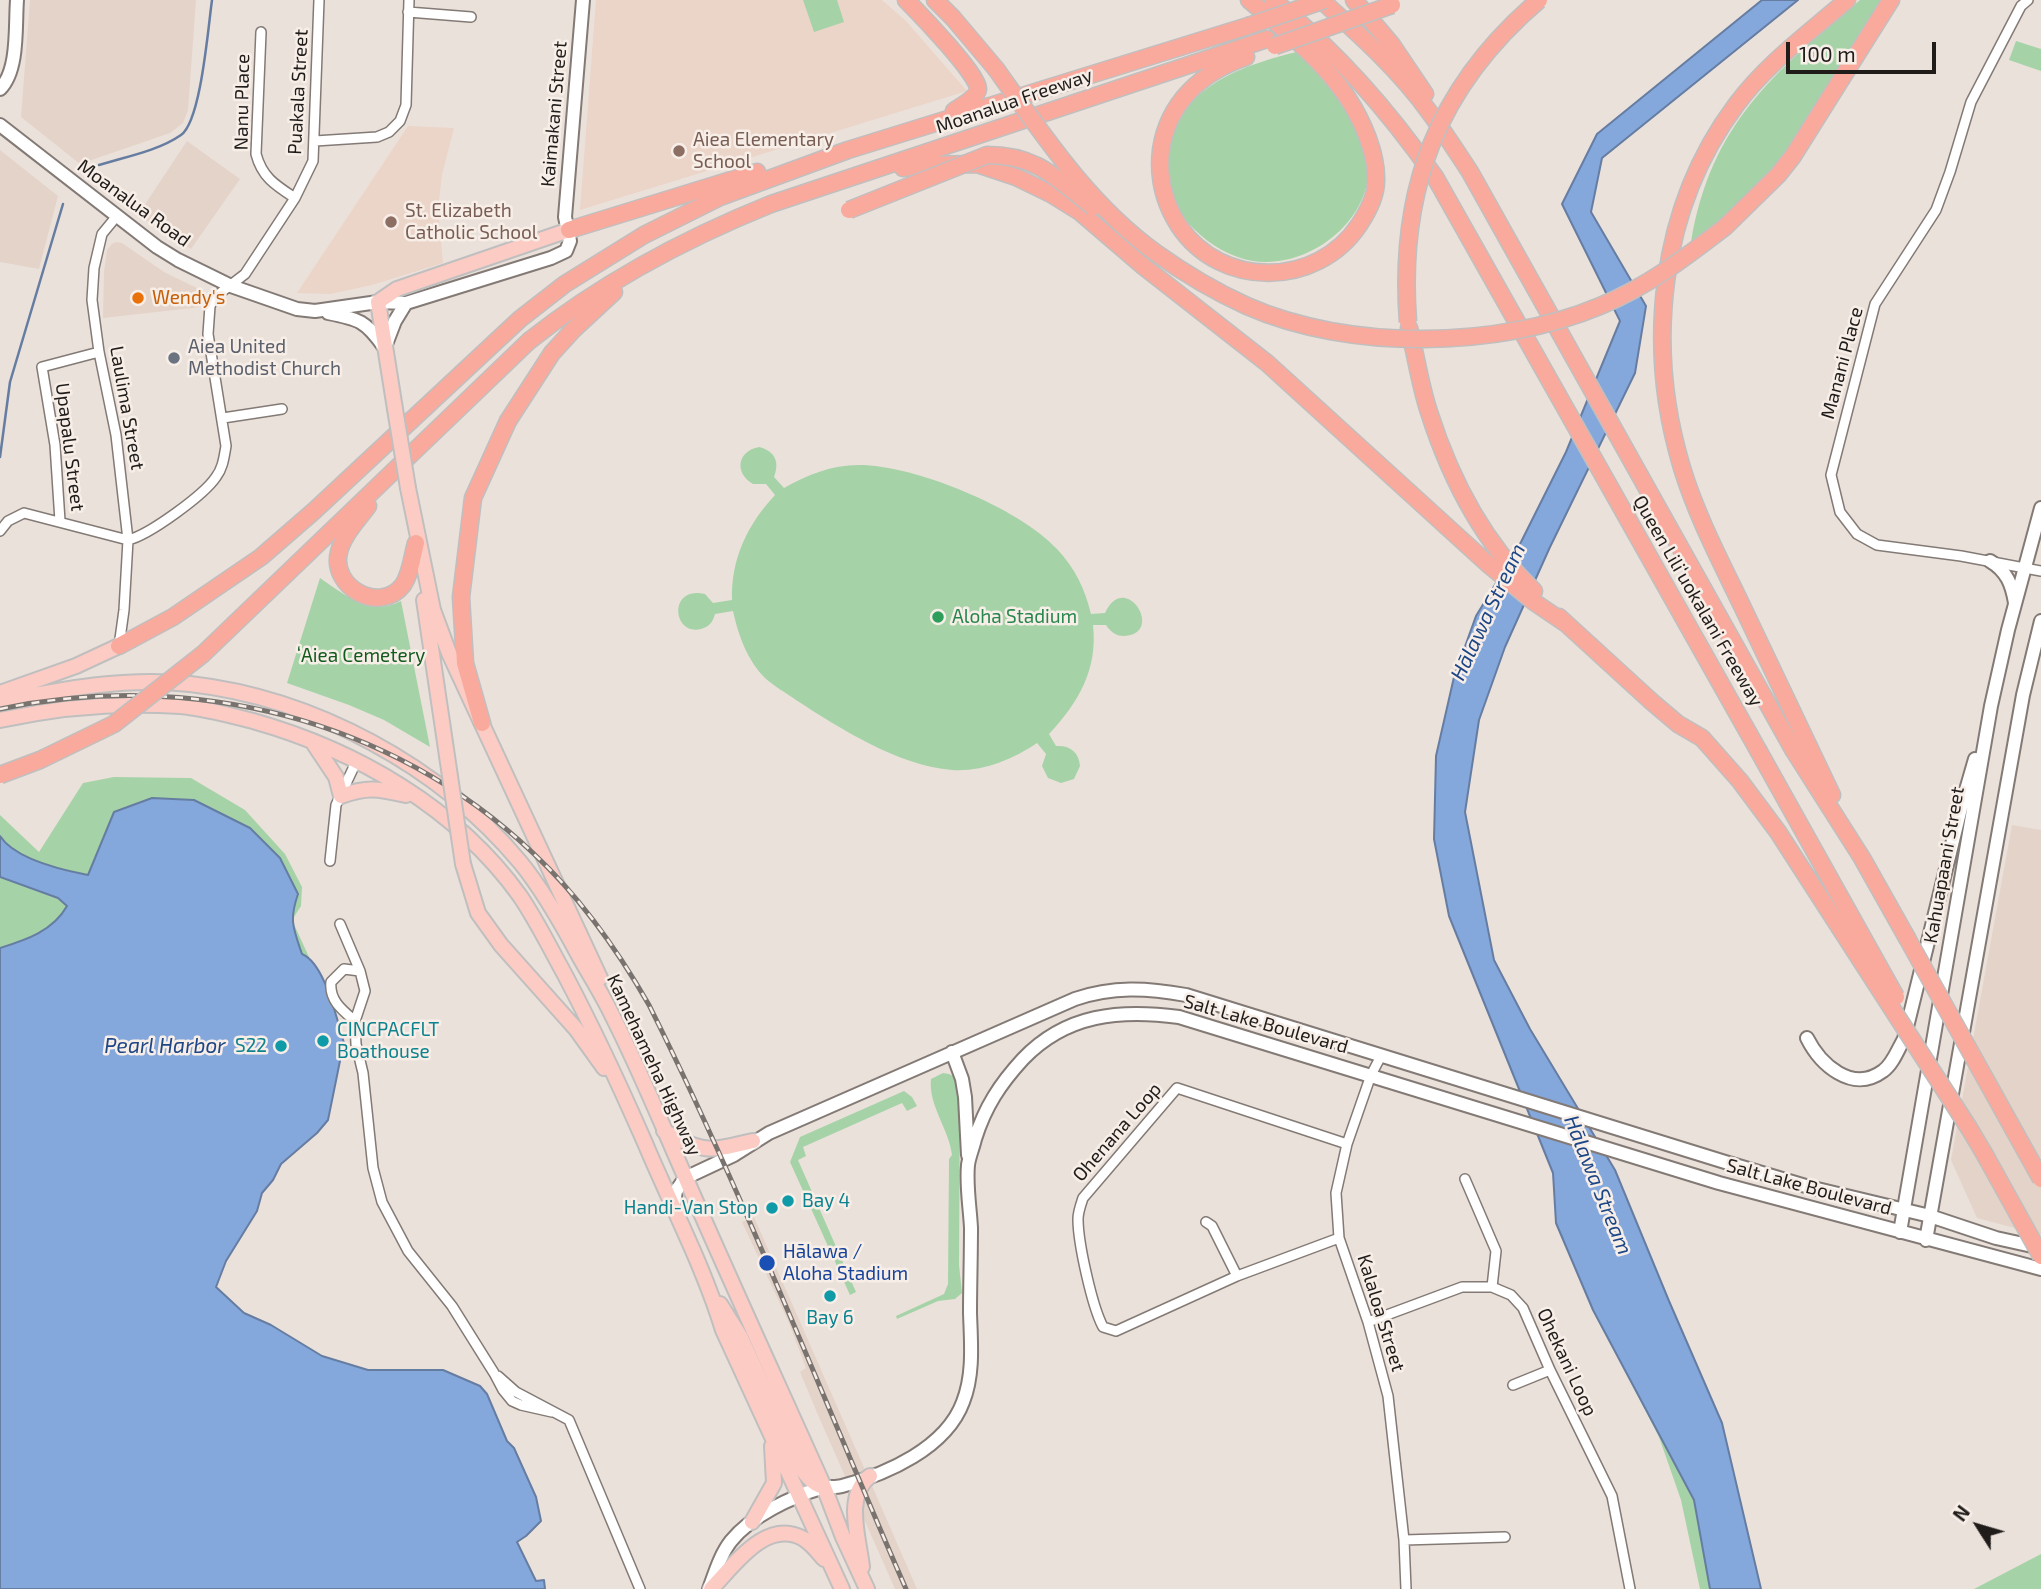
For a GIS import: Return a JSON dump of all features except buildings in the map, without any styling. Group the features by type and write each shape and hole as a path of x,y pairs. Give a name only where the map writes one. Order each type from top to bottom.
{"highway":[{"path":"906,0 954,54 978,86 973,97 941,120"},
{"path":"935,0 996,69 1064,164 1107,210 1154,252"},
{"path":"1249,0 1310,52 1346,96 1363,126 1376,181 1364,217 1339,247 1306,267 1268,274 1231,267 1208,255 1189,238 1168,206 1161,182 1160,157 1170,120 1191,88 1213,71 1271,43 1392,2"},
{"name":"Queen Liliʻuokalani Freeway","path":"1273,0 1350,69 1396,123 1435,177 2041,1256"},
{"path":"1245,23 1300,0"},
{"path":"1245,23 1323,0"},
{"name":"Queen Liliʻuokalani Freeway","path":"1323,0 1410,88 1430,112 1470,172 1794,751 1862,858 2041,1179"},
{"path":"1354,0 1407,65 1470,172"},
{"path":"1536,598 1485,532 1460,491 1438,437 1428,410 1408,322 1406,274 1409,227 1418,180 1447,110 1470,74 1515,21 1539,0"},
{"path":"1847,0 1757,79 1720,128 1689,188 1678,220 1669,263 1663,320 1665,385 1682,469 1704,526 1862,858"},
{"path":"849,210 987,155 1011,155 1033,163 1154,252 1197,280 1248,307 1305,324 1358,335 1433,340 1480,336 1552,323 1601,306 1661,275 1726,227 1793,156 1891,0"},
{"name":"Moanalua Freeway","path":"848,150 1245,23"},
{"name":"Moanalua Freeway","path":"663,252 771,204 1271,43"},
{"path":"569,230 765,170 848,150"},
{"path":"118,646 173,617 261,557 520,319 565,284 644,235 720,197 848,150"},
{"path":"853,177 922,165 977,164 1016,177 1080,212 1143,266 1267,363 1489,565 1536,598 1678,724 1702,738 1735,775 1778,832 1969,1128"},
{"path":"0,775 40,760 114,724 203,654 529,341 564,313 663,252"},
{"path":"482,723 465,663 461,597 473,498 508,421 552,353 595,307 663,252"},
{"path":"392,473 341,545 338,564 340,574 349,587 359,593 383,597 396,592 408,575 416,543"}],"main road":[{"path":"0,89 8,79 12,65 18,0"},
{"name":"Kaimakani Street","path":"569,230 565,217 583,0"},
{"name":"Moanalua Road","path":"0,125 116,217 177,260 231,286 297,309 315,311 378,302 406,303 561,255 569,244 569,230 397,289 378,302"},
{"path":"378,302 463,864 478,913 501,945 576,1029 624,1095"},
{"path":"384,347 406,303"},
{"path":"315,311 360,321 371,328 384,347"},
{"path":"408,488 433,610 462,685 594,962 613,1016"},
{"name":"Kahuapaani Street","path":"1900,1232 1991,706 2041,508"},
{"path":"1990,561 2003,570 2009,580 2015,606"},
{"path":"1926,1240 2023,695 2041,621"},
{"path":"0,693 76,666 118,646"},
{"name":"Kamehameha Highway","path":"0,702 70,688 130,683 189,684 235,692 299,711 343,728 399,756 428,775 472,813 521,863 561,922 613,1016 824,1487 865,1585"},
{"name":"Kamehameha Highway","path":"0,720 34,712 106,705 181,706 231,715 311,740 358,760 418,797 471,841 519,895 536,921 577,999 624,1095 712,1295 723,1329 842,1589"},
{"path":"1807,1038 1822,1062 1846,1077 1860,1079 1874,1076 1884,1071 1894,1058 1903,1039 1962,804 1991,706"},
{"path":"311,740 335,777 341,796 359,789 375,788 418,797"},
{"path":"358,760 382,755 399,756"},
{"name":"Salt Lake Boulevard","path":"685,1178 734,1155 753,1141 1076,999 1096,992 1127,988 1152,989 1186,995 1599,1125 1809,1187 1930,1216 1996,1238 2041,1248"},
{"name":"Salt Lake Boulevard","path":"710,1589 724,1550 752,1522 800,1496 870,1476 921,1453 953,1422 963,1403 970,1377 971,1227 968,1165 986,1106 1003,1080 1046,1037 1066,1027 1112,1013 1144,1012 1179,1017 1371,1074 1617,1153 1926,1240 2041,1269"},
{"path":"952,1052 962,1079 965,1097 968,1165"},
{"path":"664,1131 706,1150 753,1141"},
{"path":"673,1208 676,1191 685,1178"},
{"path":"712,1295 740,1336 800,1466 809,1479 824,1487"},
{"path":"752,1522 774,1483 773,1451 765,1421"},
{"path":"865,1585 855,1505 858,1489 870,1476"},
{"path":"710,1589 752,1547 771,1536 783,1534 806,1540 833,1569"}],"street":[{"name":"Puakala Street","path":"128,540 138,537 179,510 215,479 223,464 226,446 208,334 210,306 215,297 245,274 295,198 313,161 319,0"},
{"path":"315,141 377,137 389,132 400,121 406,105 409,0"},
{"name":"Manani Place","path":"2028,0 2021,6 1971,102 1936,210 1875,304 1830,475 1840,512 1852,530 1877,545 2041,570"},
{"path":"408,12 471,17"},
{"name":"Nanu Place","path":"261,32 256,154 259,167 268,180 295,198"},
{"name":"Laulima Street","path":"116,217 102,234 93,268 92,300 99,352 116,435 128,540 128,610 118,646"},
{"name":"Upapalu Street","path":"99,352 42,367 55,445 60,521 128,540"},
{"path":"223,418 282,409"},
{"path":"0,530 8,521 24,513 60,521"},
{"path":"330,861 336,805 358,760"},
{"path":"340,924 360,971 365,992 355,1021 356,1044 363,1073 373,1168 382,1202 408,1251 452,1307 494,1373 516,1392 569,1420 640,1589"},
{"path":"355,1021 339,1007 330,992 331,982 345,969 360,971"},
{"name":"Kalaloa Street","path":"1381,1056 1371,1074 1347,1144 1336,1193 1339,1238 1368,1322 1388,1396 1404,1540 1406,1589"},
{"name":"Ohenana Loop","path":"1339,1238 1237,1276 1116,1331 1102,1326 1097,1315 1077,1216 1083,1198 1177,1088 1347,1144"},
{"path":"1368,1322 1462,1287 1492,1287 1496,1251 1465,1179"},
{"path":"1206,1222 1212,1226 1237,1276"},
{"name":"Ohekani Loop","path":"1492,1287 1511,1295 1523,1308 1550,1370 1612,1496 1630,1589"},
{"path":"1513,1385 1550,1370"},
{"path":"1404,1540 1505,1537"}],"shaded area":[{"path":"30,0 196,0 188,110 183,123 170,133 80,164 21,117"},
{"name":"Aiea Elementary School","path":"596,0 882,0 906,21 967,91 580,210"},
{"name":"St. Elizabeth Catholic School","path":"408,126 454,128 442,175 438,209 443,263 372,285 330,294 297,293"},
{"path":"187,141 240,179 191,249 138,215"},
{"path":"0,150 58,196 39,269 0,262"},
{"path":"116,242 122,243 164,272 201,290 201,307 103,318 107,250"},
{"path":"2012,825 2041,830 2041,1235 1977,1218 1951,1160"},
{"path":"754,1217 917,1589 895,1589 818,1415 800,1372 806,1368 789,1323 742,1222"}],"green space":[{"path":"803,0 837,0 844,22 814,32"},
{"path":"1860,0 1881,0 1781,161 1737,207 1691,242 1700,200 1714,164 1731,132 1774,77"},
{"path":"2016,41 2041,49 2041,71 2009,60"},
{"path":"1304,50 1327,74 1364,142 1369,172 1364,194 1354,214 1339,232 1320,246 1299,256 1276,261 1245,259 1228,253 1207,240 1186,220 1175,201 1168,180 1169,146 1177,124 1189,106 1204,91 1241,70"},
{"name":"Aloha Stadium","path":"759,447 769,451 775,458 774,477 784,488 820,472 859,465 908,472 965,492 1018,519 1057,549 1078,579 1091,614 1105,613 1113,601 1122,598 1131,600 1138,607 1142,625 1136,633 1121,636 1113,633 1106,625 1093,625 1092,657 1084,685 1069,710 1049,734 1056,746 1069,748 1076,753 1080,766 1074,779 1061,783 1048,778 1042,766 1046,754 1037,743 996,764 974,769 952,770 911,761 870,744 831,722 765,678 744,646 733,611 715,614 710,624 701,629 691,629 684,625 678,611 685,597 693,593 705,594 713,603 732,600 734,571 743,543 756,518 775,495 766,484 753,484 741,469 742,458 746,453"},
{"name":"ʻAiea Cemetery","path":"320,578 349,597 369,605 379,607 401,601 430,747 384,720 287,683"},
{"path":"114,777 191,778 245,810 285,854 302,887 301,906 292,920 309,957 306,965 91,883 0,852 0,815 39,852 83,783"},
{"path":"0,874 83,903 61,929 0,954"},
{"path":"943,1073 957,1078 960,1090 959,1265 962,1293 955,1299 938,1301 897,1319 896,1316 944,1294 948,1284 949,1159 952,1155 931,1089 931,1079"},
{"path":"904,1091 912,1097 917,1106 907,1111 902,1103 803,1147 806,1156 798,1160 856,1292 850,1295 790,1162 800,1137"},
{"path":"1608,1338 1642,1362 1693,1457 1723,1589 1700,1589 1681,1500 1659,1437"},
{"path":"2041,1554 2041,1589 1974,1589"}],"water":[{"name":"Hālawa Stream","path":"1762,0 1798,0 1602,158 1591,212 1646,306 1635,373 1550,547 1505,647 1479,720 1465,812 1494,960 1530,1029 1615,1170 1722,1423 1761,1589 1710,1589 1694,1500 1593,1310 1556,1223 1553,1173 1449,916 1434,839 1436,756 1454,677 1476,616 1521,542 1566,452 1620,321 1562,204 1597,134"},
{"name":"Pearl Harbor","path":"152,798 194,800 250,828 280,858 298,894 293,918 302,954 318,969 324,981 345,1046 328,1120 281,1164 262,1193 257,1211 226,1261 216,1287 244,1313 271,1325 322,1356 368,1370 443,1370 480,1386 487,1394 507,1441 514,1448 536,1497 541,1521 517,1542 536,1581 544,1580 545,1589 0,1589 0,948 29,938 47,928 67,906 58,898 0,877 0,836 16,851 28,857 53,867 88,875 114,812"}],"waterway":[{"path":"99,165 172,141 188,126 199,94 212,0"},
{"path":"0,457 10,382 63,204"}],"railway":[{"path":"0,709 71,698 143,696 214,701 284,715 352,738 416,768 477,806 533,853 597,925 649,1005 750,1222 906,1589"}],"place":[{"name":"Aiea Elementary School","path":"679,151"},
{"name":"St. Elizabeth Catholic School","path":"391,222"},
{"name":"Wendy's","path":"138,298"},
{"name":"Aiea United Methodist Church","path":"174,358"},
{"name":"Aloha Stadium","path":"938,617"},
{"name":"CINCPACFLT Boathouse","path":"323,1041"},
{"name":"S22","path":"281,1046"},
{"name":"Bay 4","path":"788,1201"},
{"name":"Handi-Van Stop","path":"772,1208"},
{"name":"Hālawa / Aloha Stadium","path":"767,1263"},
{"name":"Bay 6","path":"830,1296"}]}
